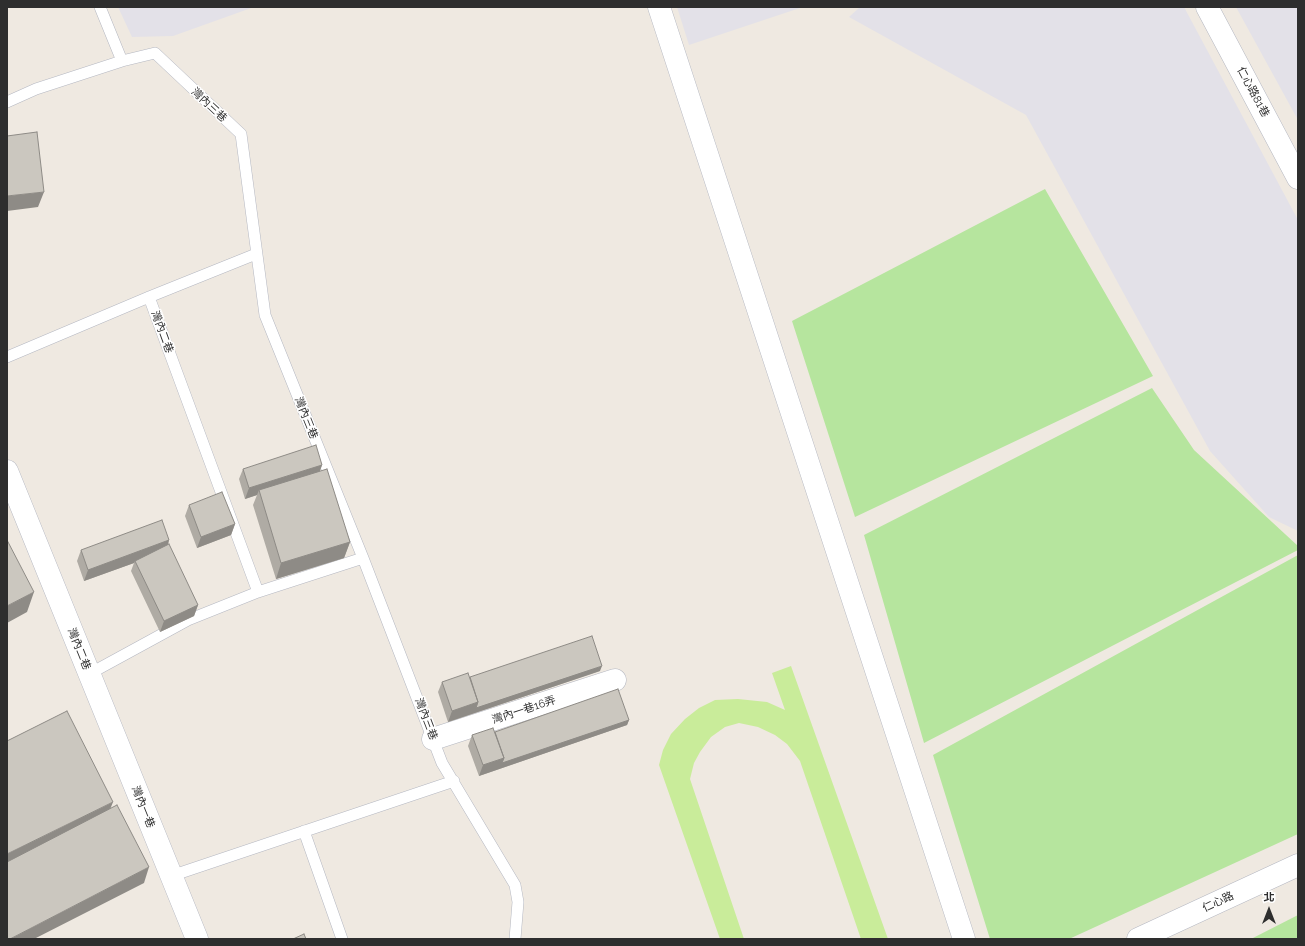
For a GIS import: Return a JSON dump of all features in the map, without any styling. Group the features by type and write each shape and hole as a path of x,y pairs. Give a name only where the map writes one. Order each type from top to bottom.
{"street":[{"path":"659,7 964,939"},
{"name":"仁心路81巷","path":"1207,7 1298,178"},
{"name":"灣內二巷","path":"7,471 89,674"},
{"name":"灣內一巷","path":"89,674 197,939"},
{"name":"灣內一巷16弄","path":"434,739 615,680"},
{"name":"仁心路","path":"1138,939 1298,865"}],"lane":[{"path":"100,7 122,61"},
{"name":"灣內三巷","path":"7,102 36,89 122,61 155,53 241,134 265,315 442,762 515,885 518,902 515,939"},
{"name":"灣內二巷","path":"7,357 256,254"},
{"name":"灣內二巷","path":"149,297 258,592"},
{"name":"灣內二巷","path":"89,674 188,620 258,592 362,558"},
{"path":"171,876 454,781"},
{"path":"304,831 342,939"}],"shaded area":[{"path":"118,7 254,7 173,36 132,37"},
{"path":"677,7 803,7 689,45"},
{"path":"860,7 1184,7 1298,220 1298,531 1269,517 1210,451 1026,115 849,17"},
{"path":"1236,7 1298,7 1298,120"}],"green space":[{"path":"1045,189 1153,376 855,517 792,321"},
{"path":"1152,388 1194,450 1298,546 1298,550 924,743 864,535"},
{"path":"1298,555 1298,834 1069,939 990,939 933,755"},
{"path":"791,666 888,939 861,939 800,761 787,744 775,735 758,727 739,723 725,727 711,737 694,763 690,779 744,939 720,939 659,765 663,750 671,734 685,719 699,708 715,700 738,699 767,702 785,710 772,673"},
{"path":"1298,915 1298,939 1251,939"}],"building":[{"path":"37,132 44,192 7,196 7,136"},
{"path":"316,445 322,465 249,488 243,469"},
{"path":"327,469 350,542 281,563 259,490"},
{"path":"222,492 235,524 201,537 189,505"},
{"path":"162,520 169,540 88,570 81,550"},
{"path":"7,540 34,592 7,606"},
{"path":"169,544 198,605 164,621 135,561"},
{"path":"592,636 602,666 476,708 478,702 470,677"},
{"path":"468,673 478,702 452,711 442,682"},
{"path":"618,689 629,720 502,763 504,758 495,732"},
{"path":"67,711 113,802 7,854 7,741"},
{"path":"493,728 504,758 483,765 472,735"},
{"path":"117,805 149,867 10,939 7,939 7,862"},
{"path":"304,934 306,939 293,939"}]}
